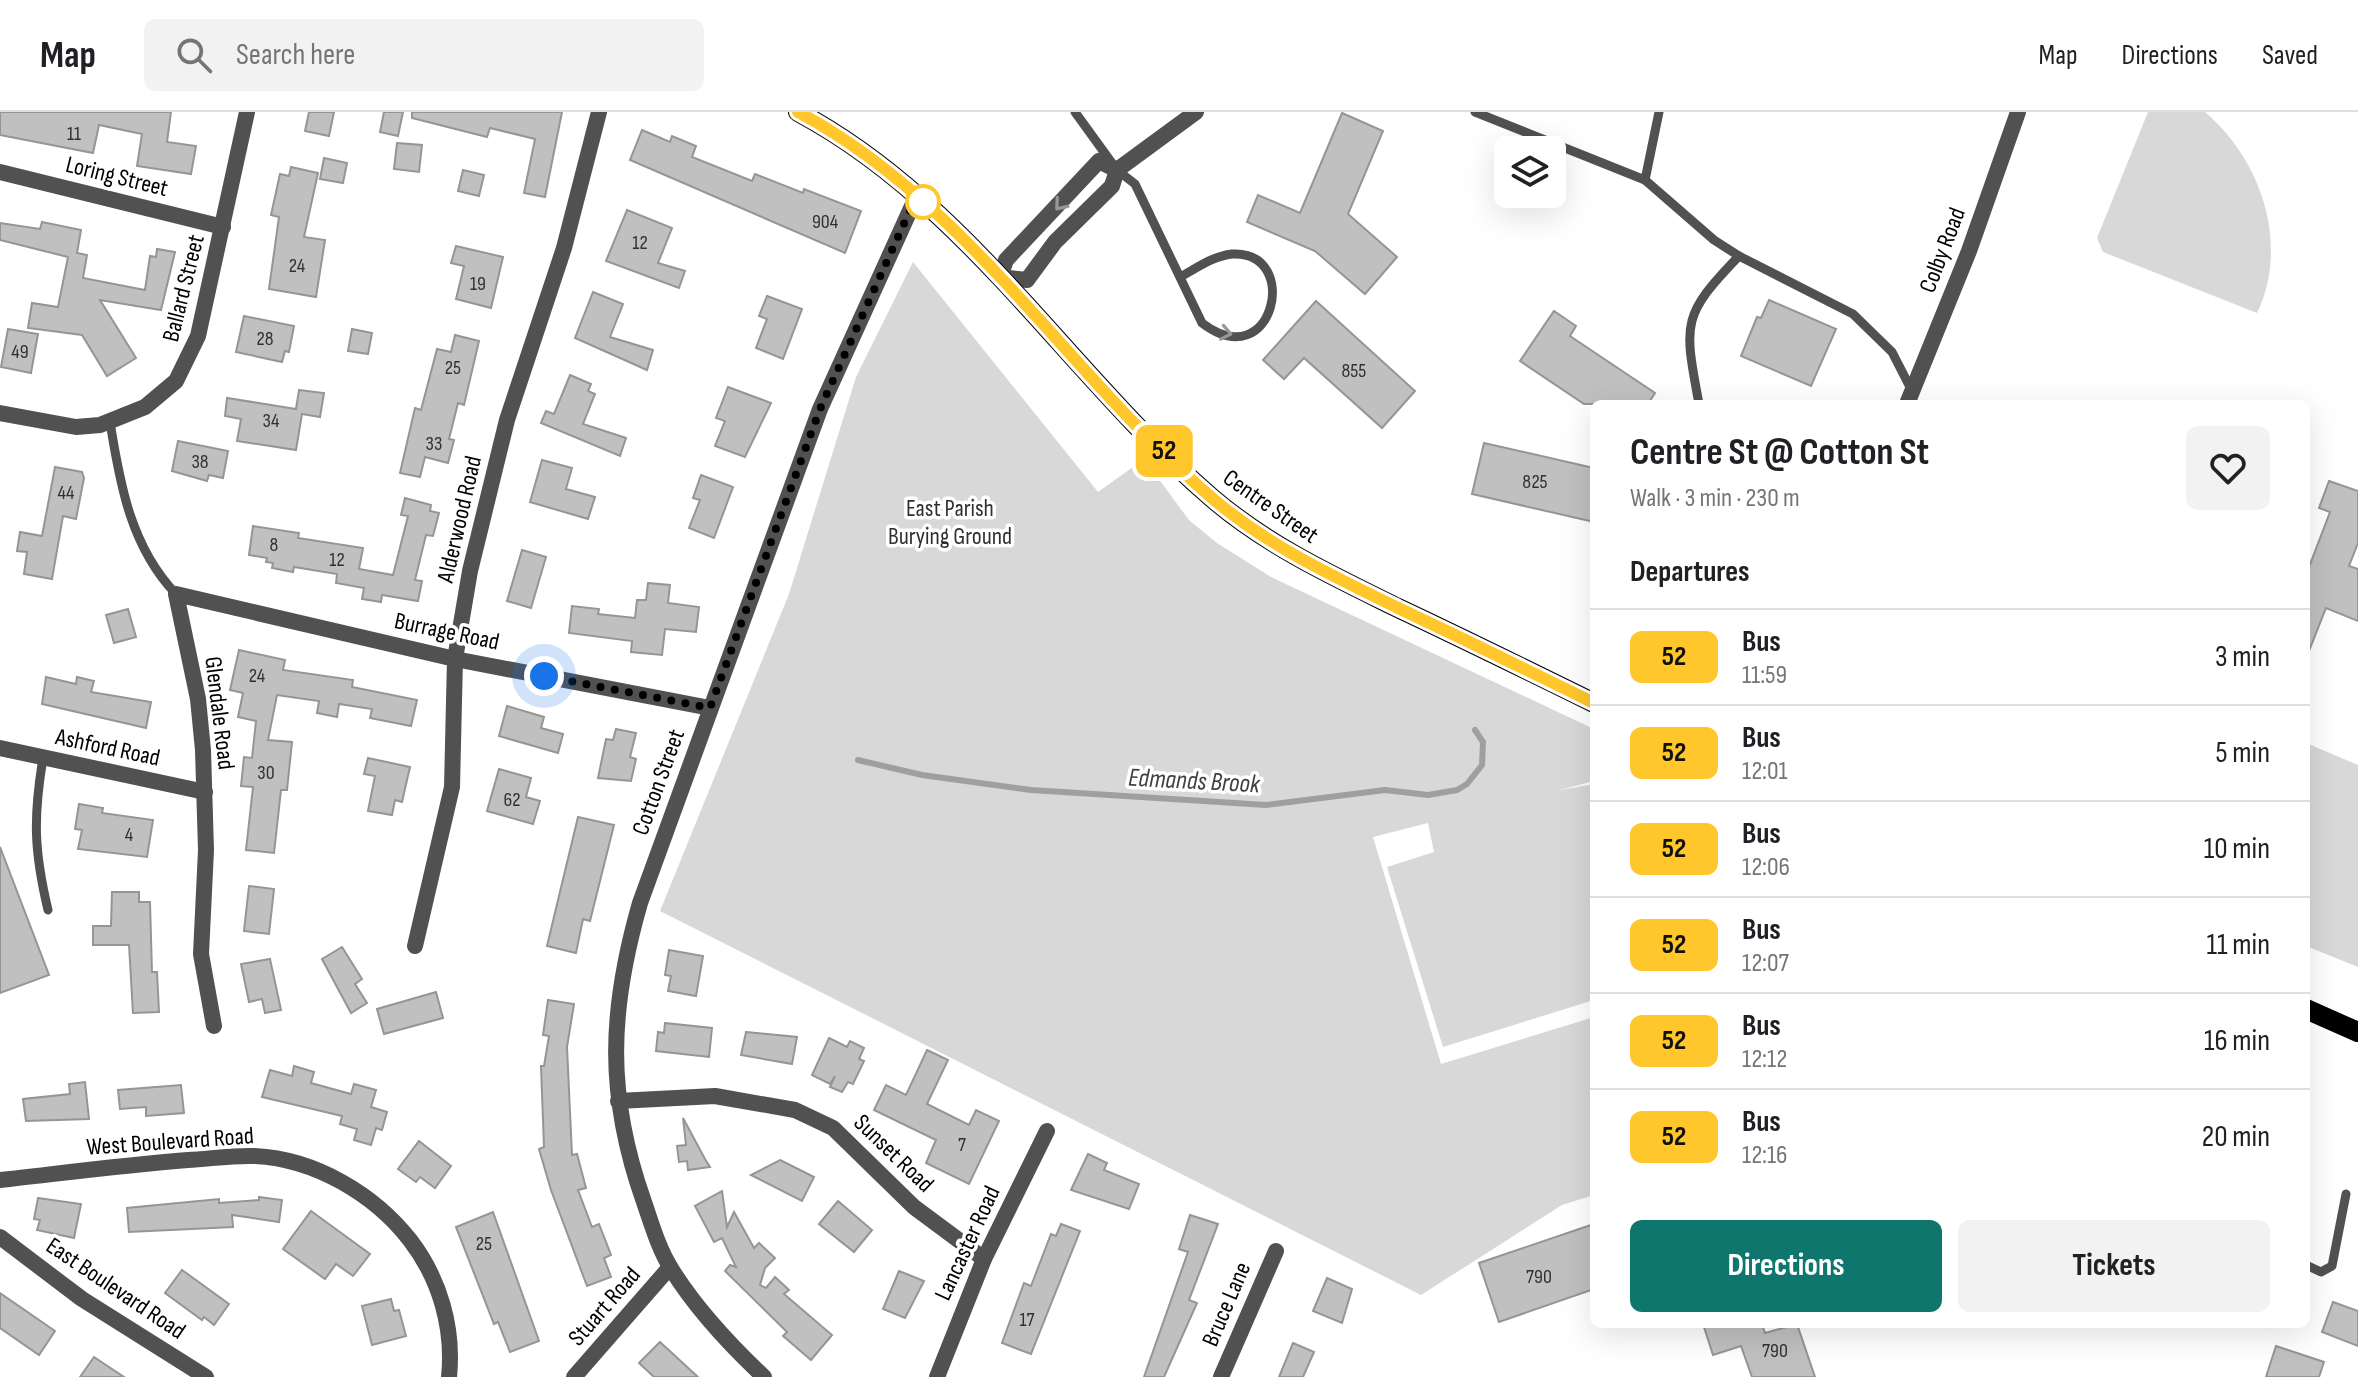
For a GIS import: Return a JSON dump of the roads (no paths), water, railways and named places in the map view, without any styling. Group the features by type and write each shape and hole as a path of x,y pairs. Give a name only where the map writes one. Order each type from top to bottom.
{"main road":[{"name":"Centre Street","path":"798,112 872,157 917,195 1000,277 1187,475 1238,520 1307,563 1590,701"},
{"path":"2310,1011 2358,1032"}],"street":[{"name":"Ballard Street","path":"0,413 76,427 110,422 145,407 167,390 189,359 205,312 247,112"},
{"name":"Alderwood Road","path":"415,946 452,787 455,659 470,571 507,420 564,248 599,112"},
{"path":"1117,170 1099,161 1045,222 1006,260 1000,277 1027,280 1055,242 1112,186 1117,170 1196,112"},
{"name":"Colby Road","path":"1910,398 1969,251 2018,112"},
{"name":"Loring Street","path":"0,172 223,227"},
{"name":"Cotton Street","path":"764,1377 692,1299 670,1267 623,1140 616,1052 622,969 640,903 820,409 917,195"},
{"name":"Burrage Road","path":"176,594 455,659 710,708"},
{"name":"Glendale Road","path":"176,594 198,699 205,792 201,954 214,1026"},
{"name":"Ashford Road","path":"0,748 205,792"},
{"name":"Sunset Road","path":"618,1101 715,1096 795,1110 833,1128 914,1207 984,1259"},
{"name":"Lancaster Road","path":"937,1377 984,1259 1047,1131"},
{"name":"West Boulevard Road","path":"0,1180 256,1156 296,1164 346,1183 389,1213 424,1259 444,1304 449,1377"},
{"name":"East Boulevard Road","path":"0,1237 82,1299 206,1377"},
{"name":"Bruce Lane","path":"1221,1377 1276,1251"},
{"name":"Stuart Road","path":"574,1377 670,1267"}],"lane":[{"path":"1075,112 1117,170 1135,184 1202,323 1215,333 1243,336 1263,324 1271,311 1273,287 1269,277 1249,258 1236,254 1216,257 1180,277"},
{"path":"1475,112 1645,180 1714,240 1853,314 1892,352 1910,398"},
{"path":"1645,180 1659,112"},
{"path":"1699,400 1689,322 1701,295 1739,256"},
{"name":"Glendale Road","path":"110,422 119,475 140,542 158,573 176,594"},
{"path":"43,758 35,857 48,910"},
{"path":"2310,1267 2321,1272 2332,1266 2346,1194"}],"waterway":[{"name":"Edmands Brook","path":"858,760 922,775 1031,790 1266,805 1385,790 1428,795 1457,790 1467,784 1482,765 1483,742 1475,730"}],"park label":[{"name":"East Parish Burying Ground","path":"950,522"}]}
